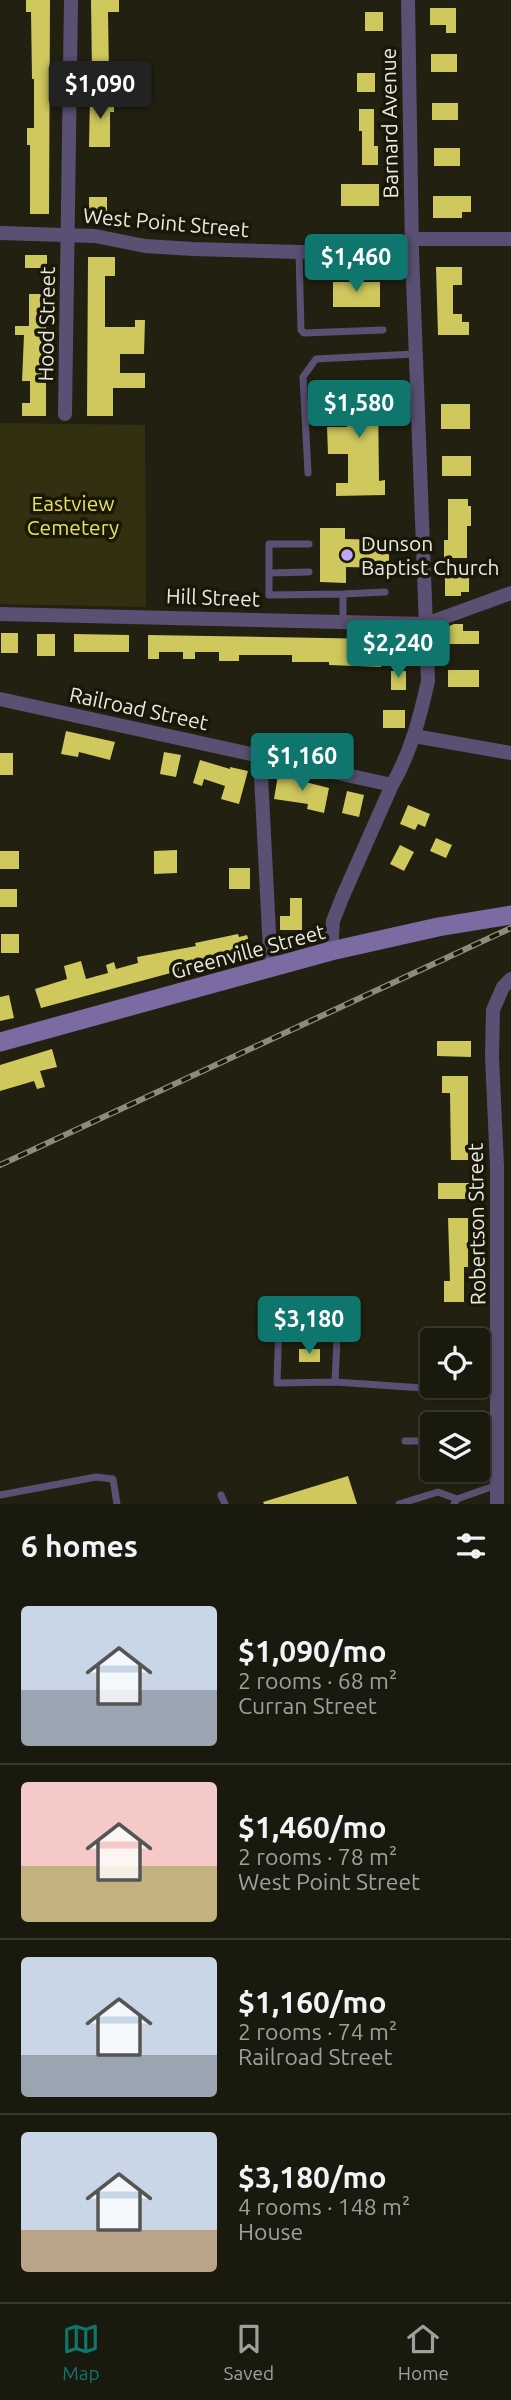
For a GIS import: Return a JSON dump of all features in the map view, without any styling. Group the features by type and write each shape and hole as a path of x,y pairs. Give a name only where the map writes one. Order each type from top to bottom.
{"street":[{"name":"Hood Street","path":"65,414 71,0"},
{"name":"Barnard Avenue","path":"331,951 334,921 342,898 402,767 414,736 428,681 415,354 408,0"},
{"name":"West Point Street","path":"0,233 69,234 145,246 299,253 511,239"},
{"path":"426,624 511,593"},
{"name":"Hill Street","path":"0,614 426,624"},
{"name":"Railroad Street","path":"0,698 392,785"},
{"path":"414,736 511,753"},
{"path":"260,756 270,952 274,968"},
{"name":"Greenville Street","path":"0,1042 331,951 438,927 511,915"},
{"name":"Robertson Street","path":"497,1504 502,1386 504,1167 492,1057 493,1010 507,983"}],"lane":[{"path":"299,253 301,330 304,333 383,330"},
{"path":"308,473 303,377 316,359 415,354"},
{"path":"309,544 269,544 269,595 385,592"},
{"path":"269,573 309,572"},
{"path":"343,594 343,621"},
{"path":"335,1382 338,1318 279,1321 277,1383 502,1386"},
{"path":"405,1441 420,1441"},
{"path":"490,1441 498,1441"},
{"path":"0,1495 96,1478 113,1479 117,1504"},
{"path":"399,1504 438,1492 456,1501 497,1484"},
{"path":"221,1495 225,1504"}],"green space":[{"name":"Eastview Cemetery","path":"0,423 145,425 146,607 0,604"}],"building":[{"path":"26,0 50,0 49,214 30,214 30,145 27,145 27,128 34,128 34,79 31,12 26,12"},
{"path":"91,0 119,0 119,12 108,12 109,74 92,74"},
{"path":"430,8 456,8 456,33 446,33 446,25 430,25"},
{"path":"365,12 383,12 383,31 365,31"},
{"path":"431,54 457,54 457,72 431,72"},
{"path":"357,73 375,73 375,92 357,92"},
{"path":"90,96 114,96 114,112 110,112 110,147 89,147"},
{"path":"432,103 458,103 458,120 432,120"},
{"path":"359,109 374,109 374,146 378,146 378,165 362,165"},
{"path":"434,148 460,148 460,166 434,166"},
{"path":"341,184 379,184 379,206 341,206"},
{"path":"433,196 471,196 471,212 462,212 462,218 433,218"},
{"path":"89,197 107,197 107,214 89,214"},
{"path":"25,255 47,255 47,268 25,268"},
{"path":"88,257 115,257 115,276 105,276 105,327 135,327 135,320 145,320 144,354 120,354 120,373 145,373 145,388 113,388 113,416 87,416"},
{"path":"436,267 462,267 462,285 453,285 453,314 462,314 462,322 469,322 469,335 438,335"},
{"path":"333,282 380,282 380,307 333,307"},
{"path":"29,294 46,294 46,416 22,416 22,403 30,403 30,381 22,381 24,335 15,335 15,326 29,326"},
{"path":"341,383 382,383 383,396 378,396 379,481 385,480 385,495 336,496 336,483 348,483 348,454 328,454 327,427 347,427 346,397 341,397"},
{"path":"441,404 470,404 470,429 441,429"},
{"path":"442,456 471,456 471,476 442,476"},
{"path":"448,499 468,499 468,506 471,506 471,526 467,526 467,558 444,558 444,540 448,540"},
{"name":"Dunson Baptist Church","path":"320,528 345,528 345,539 389,540 389,568 346,567 346,583 320,582"},
{"path":"445,576 469,576 469,592 461,592 461,596 445,596"},
{"path":"463,624 463,631 479,631 479,644 447,644 447,627"},
{"path":"1,633 18,633 18,653 1,653"},
{"path":"37,634 55,634 55,656 37,656"},
{"path":"74,634 129,635 129,652 74,652"},
{"path":"148,635 381,639 381,667 292,662 292,655 239,655 239,661 219,661 219,652 195,652 195,659 183,659 183,652 159,652 159,659 148,659"},
{"path":"448,670 479,670 479,687 448,687"},
{"path":"391,671 406,671 406,690 391,690"},
{"path":"383,710 405,710 405,728 383,728"},
{"path":"66,731 115,742 110,760 79,752 78,757 61,754"},
{"path":"164,752 181,755 176,777 160,774"},
{"path":"0,753 13,753 13,775 0,775"},
{"path":"200,760 248,771 239,804 221,799 225,786 204,779 202,786 193,783"},
{"path":"278,775 329,788 324,813 307,809 308,804 274,799"},
{"path":"347,791 364,795 359,817 342,813"},
{"path":"408,805 430,814 425,827 418,824 415,830 400,824"},
{"path":"436,838 452,845 446,858 430,851"},
{"path":"400,845 414,852 404,871 390,864"},
{"path":"177,850 177,873 154,874 154,851"},
{"path":"0,851 19,851 19,869 0,869"},
{"path":"229,868 250,868 250,889 229,889"},
{"path":"0,889 17,889 17,907 0,907"},
{"path":"290,898 302,898 302,930 280,930 280,916 290,916"},
{"path":"1,934 19,934 19,953 1,953"},
{"path":"238,934 239,937 247,935 252,951 41,1008 35,989 67,979 64,966 81,961 86,979 108,973 106,965 114,962 116,969 138,963 137,957 196,946 195,943"},
{"path":"9,995 14,1018 0,1021 0,997"},
{"path":"437,1041 471,1041 471,1057 437,1056"},
{"path":"52,1049 57,1067 40,1071 45,1087 37,1089 34,1081 0,1091 0,1065"},
{"path":"442,1076 468,1076 468,1160 451,1160 450,1093 442,1093"},
{"path":"438,1183 470,1183 470,1199 438,1199"},
{"path":"448,1218 468,1218 468,1267 464,1267 464,1302 444,1302 444,1281 450,1281"},
{"path":"299,1349 320,1349 320,1362 299,1362"},
{"path":"348,1476 357,1504 263,1502"}],"railway":[{"path":"0,1165 511,928"}],"place":[{"name":"Dunson Baptist Church","path":"347,555"}]}
